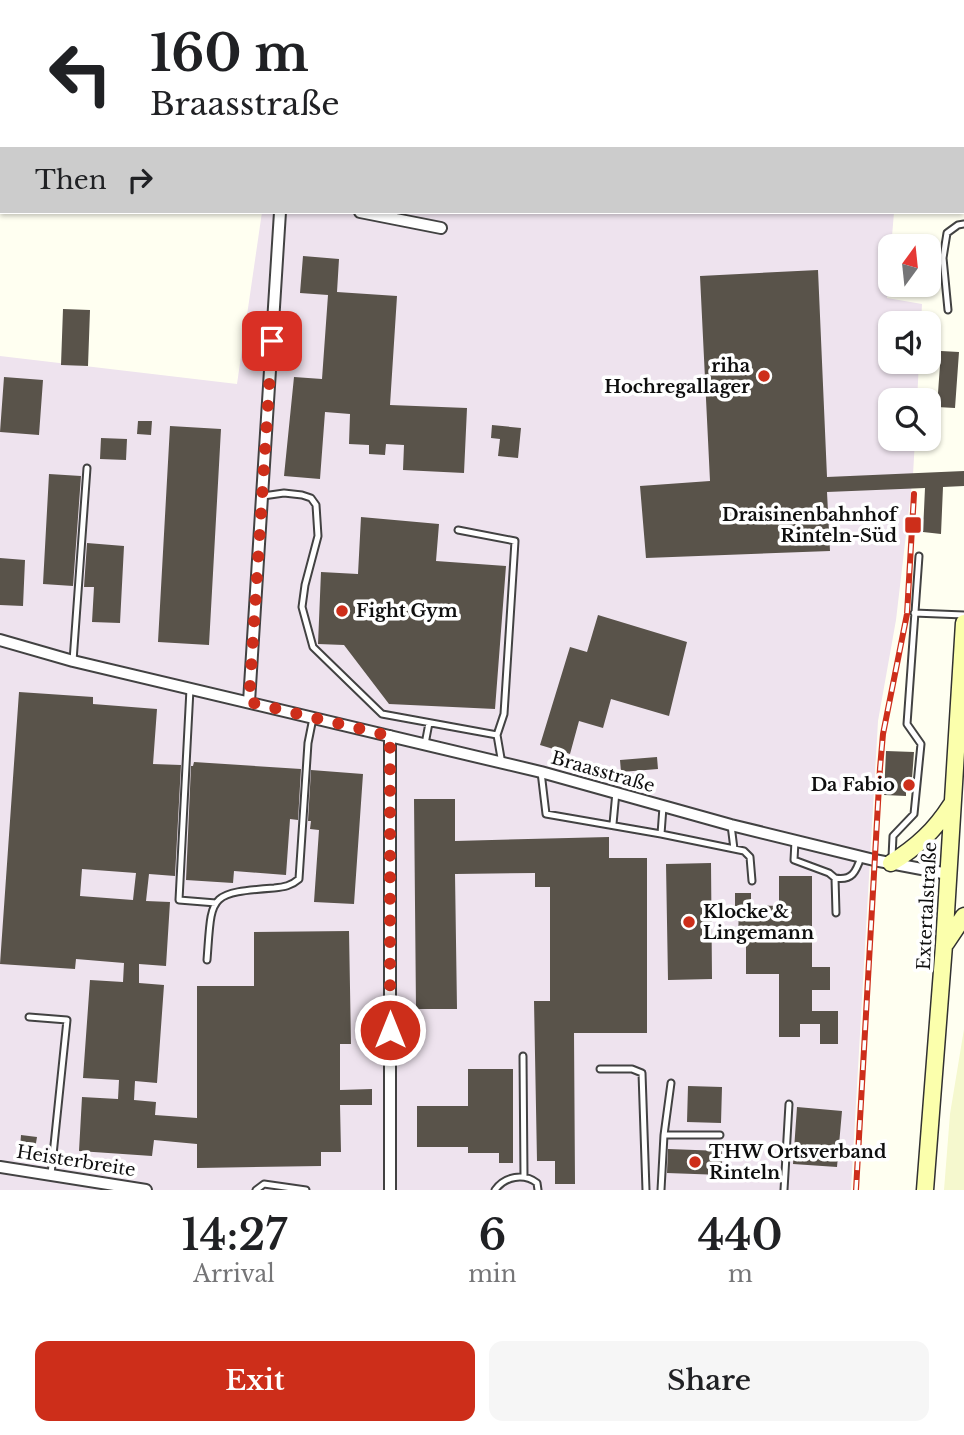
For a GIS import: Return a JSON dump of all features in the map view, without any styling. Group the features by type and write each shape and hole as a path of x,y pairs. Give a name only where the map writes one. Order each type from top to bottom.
{"main road":[{"name":"Extertalstraße","path":"925,1190 944,945 956,876 952,803 964,623"},
{"path":"891,863 925,840 952,803"},
{"path":"944,945 964,916"}],"street":[{"path":"249,702 280,214"},
{"path":"370,214 441,228"},
{"name":"Braasstraße","path":"0,640 73,661 541,772 795,841 956,876"},
{"path":"390,736 390,1190"},
{"name":"Heisterbreite","path":"0,1167 146,1190"}],"lane":[{"path":"948,310 943,258 947,233 964,224"},
{"path":"73,661 87,468"},
{"path":"262,496 302,495 311,498 316,505 318,536 302,607 313,647 382,714 497,734"},
{"path":"458,530 515,541 505,714 497,734 502,764"},
{"path":"891,863 893,836 914,814 921,744 907,724 919,556"},
{"path":"914,613 964,615"},
{"path":"190,689 179,901 216,903"},
{"path":"207,960 211,912 223,896 232,891 287,887 299,879 308,743 313,718"},
{"path":"425,744 429,723"},
{"path":"541,772 547,814 613,824 744,851 750,857 751,881"},
{"path":"613,824 617,792"},
{"path":"661,834 663,807"},
{"path":"731,825 734,849"},
{"path":"795,841 794,860 835,877 850,877 857,869 861,857"},
{"path":"835,877 836,913"},
{"path":"29,1017 67,1020 51,1174"},
{"path":"523,1056 524,1177"},
{"path":"600,1069 632,1069 642,1073 646,1190"},
{"path":"661,1190 664,1135 671,1083"},
{"path":"784,1190 789,1104"},
{"path":"664,1135 720,1135"},
{"path":"495,1190 500,1183 524,1177 530,1177 537,1183 538,1190"},
{"path":"256,1190 264,1184 306,1190"}],"shaded area":[{"path":"262,214 894,214 892,234 878,234 878,298 922,304 922,311 878,311 878,374 918,374 918,388 878,388 878,451 914,451 896,620 878,721 851,1190 0,1190 0,356 237,384"}],"green space":[{"path":"964,1029 964,1190 944,1190 950,1114"}],"building":[{"path":"303,256 339,259 337,292 397,296 390,405 467,408 464,473 403,470 404,445 386,444 385,455 369,454 369,445 349,444 350,414 325,412 320,479 284,476 294,377 322,379 328,295 300,293"},
{"name":"riha Hochregallager","path":"818,270 827,477 964,471 964,486 943,487 941,534 923,532 925,488 827,492 830,551 646,558 640,486 710,481 700,276"},
{"path":"63,309 90,310 88,366 61,365"},
{"path":"941,351 959,352 955,408 941,407 941,388 938,388"},
{"path":"4,377 43,380 39,435 0,432"},
{"path":"138,421 152,421 151,435 137,434"},
{"path":"492,425 521,428 518,458 498,456 500,439 491,438"},
{"path":"170,426 221,429 209,645 158,642"},
{"path":"101,438 127,439 126,460 100,459"},
{"path":"49,474 81,476 73,586 43,584"},
{"path":"361,517 439,524 436,561 506,566 495,709 389,704 344,645 318,644 321,572 358,574"},
{"path":"87,543 124,546 120,623 92,622 94,587 84,587"},
{"path":"0,558 25,560 23,606 0,605"},
{"path":"598,615 687,642 669,716 611,699 603,728 579,721 570,754 540,745 570,647 587,652"},
{"path":"19,692 93,697 93,704 157,709 153,764 181,765 175,876 149,874 146,901 170,902 166,966 139,964 139,983 164,985 157,1083 135,1081 134,1100 156,1102 155,1115 197,1118 197,986 254,986 254,932 349,931 351,1044 340,1044 340,1090 372,1089 372,1105 340,1105 341,1152 321,1152 321,1166 197,1168 197,1144 154,1140 152,1156 79,1151 82,1097 118,1099 119,1080 83,1078 90,980 123,982 124,963 76,959 75,969 0,964","holes":["82,869 136,873 133,900 80,896"]},
{"path":"886,751 914,752 911,792 906,792 906,796 884,795"},
{"path":"657,757 658,769 621,772 620,760"},
{"path":"194,762 301,769 298,820 290,819 286,875 234,871 233,883 186,880 191,766"},
{"path":"311,770 363,774 354,904 314,902 319,830 310,829 311,821 308,821"},
{"path":"414,799 455,799 455,841 609,837 609,858 647,858 647,1033 574,1033 575,1184 555,1184 555,1161 537,1161 534,1001 550,1001 550,887 535,887 535,873 455,874 457,1009 416,1009"},
{"path":"711,863 712,979 668,980 666,864"},
{"path":"779,876 812,876 812,967 830,967 830,990 812,990 812,1011 838,1011 838,1044 820,1044 820,1024 800,1024 800,1037 779,1037 779,974 746,974 746,939 738,939 739,906 735,906 735,893 751,893 751,905 779,906"},
{"path":"468,1069 513,1069 513,1163 499,1163 499,1153 468,1153 468,1147 417,1147 417,1106 468,1106"},
{"path":"688,1086 722,1087 721,1123 687,1122"},
{"path":"797,1107 842,1111 837,1167 793,1164"},
{"path":"21,1135 37,1137 35,1149 20,1148"},
{"name":"THW Ortsverband Rinteln","path":"668,1149 722,1151 722,1175 667,1173"}],"railway":[{"path":"856,1190 880,768 883,734 907,614 914,494"}],"place":[{"name":"riha Hochregallager","path":"764,376"},
{"name":"Draisinenbahnhof Rinteln-Süd","path":"913,525"},
{"name":"Fight Gym","path":"342,611"},
{"name":"Da Fabio","path":"909,785"},
{"name":"Klocke & Lingemann","path":"689,922"},
{"name":"THW Ortsverband Rinteln","path":"695,1162"}],"route":[{"path":"272,341 249,702 390,736 390,1030"}]}
